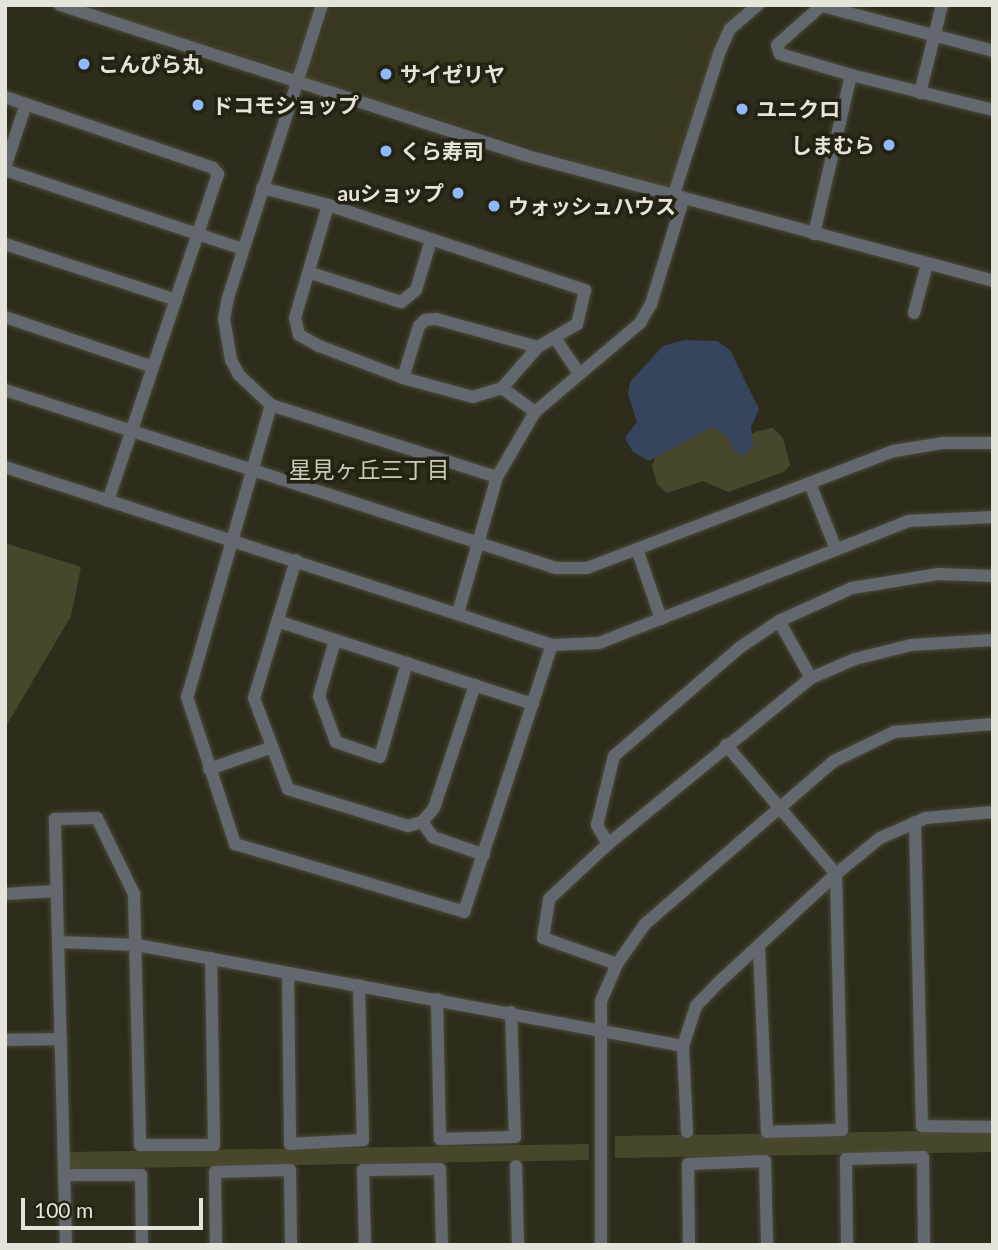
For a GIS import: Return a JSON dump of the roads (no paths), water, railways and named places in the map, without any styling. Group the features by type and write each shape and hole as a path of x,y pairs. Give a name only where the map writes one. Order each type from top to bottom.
{"street":[{"path":"60,5 298,84 678,198 993,281"},
{"path":"322,5 228,298 227,338 239,375 271,405 497,477"},
{"path":"458,613 497,477 534,412 578,372 640,323 651,304 720,51 730,29 758,5"},
{"path":"993,51 822,5 781,38 780,54 920,93 993,110"},
{"path":"920,93 943,5"},
{"path":"814,234 852,75"},
{"path":"5,97 214,168 218,174 107,501"},
{"path":"26,104 5,169 242,249"},
{"path":"262,188 328,205 585,290 577,324 538,347 502,388 473,397 403,378 299,335 295,318 312,273 328,205"},
{"path":"312,273 401,302 416,290 431,240"},
{"path":"5,244 176,300"},
{"path":"914,313 927,264"},
{"path":"5,317 153,367"},
{"path":"403,378 419,326 425,320 436,319 538,347"},
{"path":"555,338 578,372"},
{"path":"502,388 534,412"},
{"path":"5,390 478,546 556,568 587,568 894,451 943,443 993,443"},
{"path":"271,405 229,542 187,697 235,844 464,912 551,645"},
{"path":"5,467 551,645 599,643 908,521 993,517"},
{"path":"810,484 836,549"},
{"path":"637,549 661,619"},
{"path":"296,560 254,698 270,748 288,789 408,826 422,822 434,808 475,685"},
{"path":"608,844 597,825 614,756 739,648 779,621 852,588 883,580 938,574 993,576"},
{"path":"277,621 533,704"},
{"path":"779,621 811,678"},
{"path":"335,640 319,696 336,742 380,757 407,663"},
{"path":"617,964 543,938 549,899 608,844 811,678 911,645 993,640"},
{"path":"601,1245 598,1029 601,1001 617,964 645,924 834,761 864,744 894,733 929,727 993,724"},
{"path":"726,746 836,874 842,1130 767,1132 759,947"},
{"path":"209,769 270,748"},
{"path":"687,1132 683,1046 696,1006 836,874 880,838 915,822 993,811"},
{"path":"66,1245 55,819 97,818 134,894 141,1146 214,1145 211,958"},
{"path":"422,822 433,837 484,855"},
{"path":"915,822 922,1126 993,1127"},
{"path":"5,894 57,891"},
{"path":"60,942 137,945 511,1012 683,1046"},
{"path":"288,973 290,1144 363,1140 359,985"},
{"path":"437,999 440,1139 515,1137 511,1012"},
{"path":"5,1040 61,1040"},
{"path":"847,1245 846,1160 923,1157 924,1245"},
{"path":"689,1245 688,1164 765,1161 767,1245"},
{"path":"516,1166 518,1245"},
{"path":"365,1245 363,1170 440,1169 442,1245"},
{"path":"216,1245 215,1172 290,1170 291,1245"},
{"path":"64,1175 141,1175 142,1245"}],"water":[{"path":"684,340 717,341 730,350 759,409 751,427 753,446 745,455 736,453 726,436 712,427 649,461 633,452 625,438 637,422 628,394 630,382 663,346"}],"place":[{"name":"こんぴら丸","path":"84,64"},
{"name":"サイゼリヤ","path":"386,74"},
{"name":"ドコモショップ","path":"198,105"},
{"name":"ユニクロ","path":"742,109"},
{"name":"しまむら","path":"889,145"},
{"name":"くら寿司","path":"386,151"},
{"name":"auショップ","path":"458,193"},
{"name":"ウォッシュハウス","path":"494,206"}],"district":[{"name":"星見ヶ丘三丁目","path":"369,469"}]}
